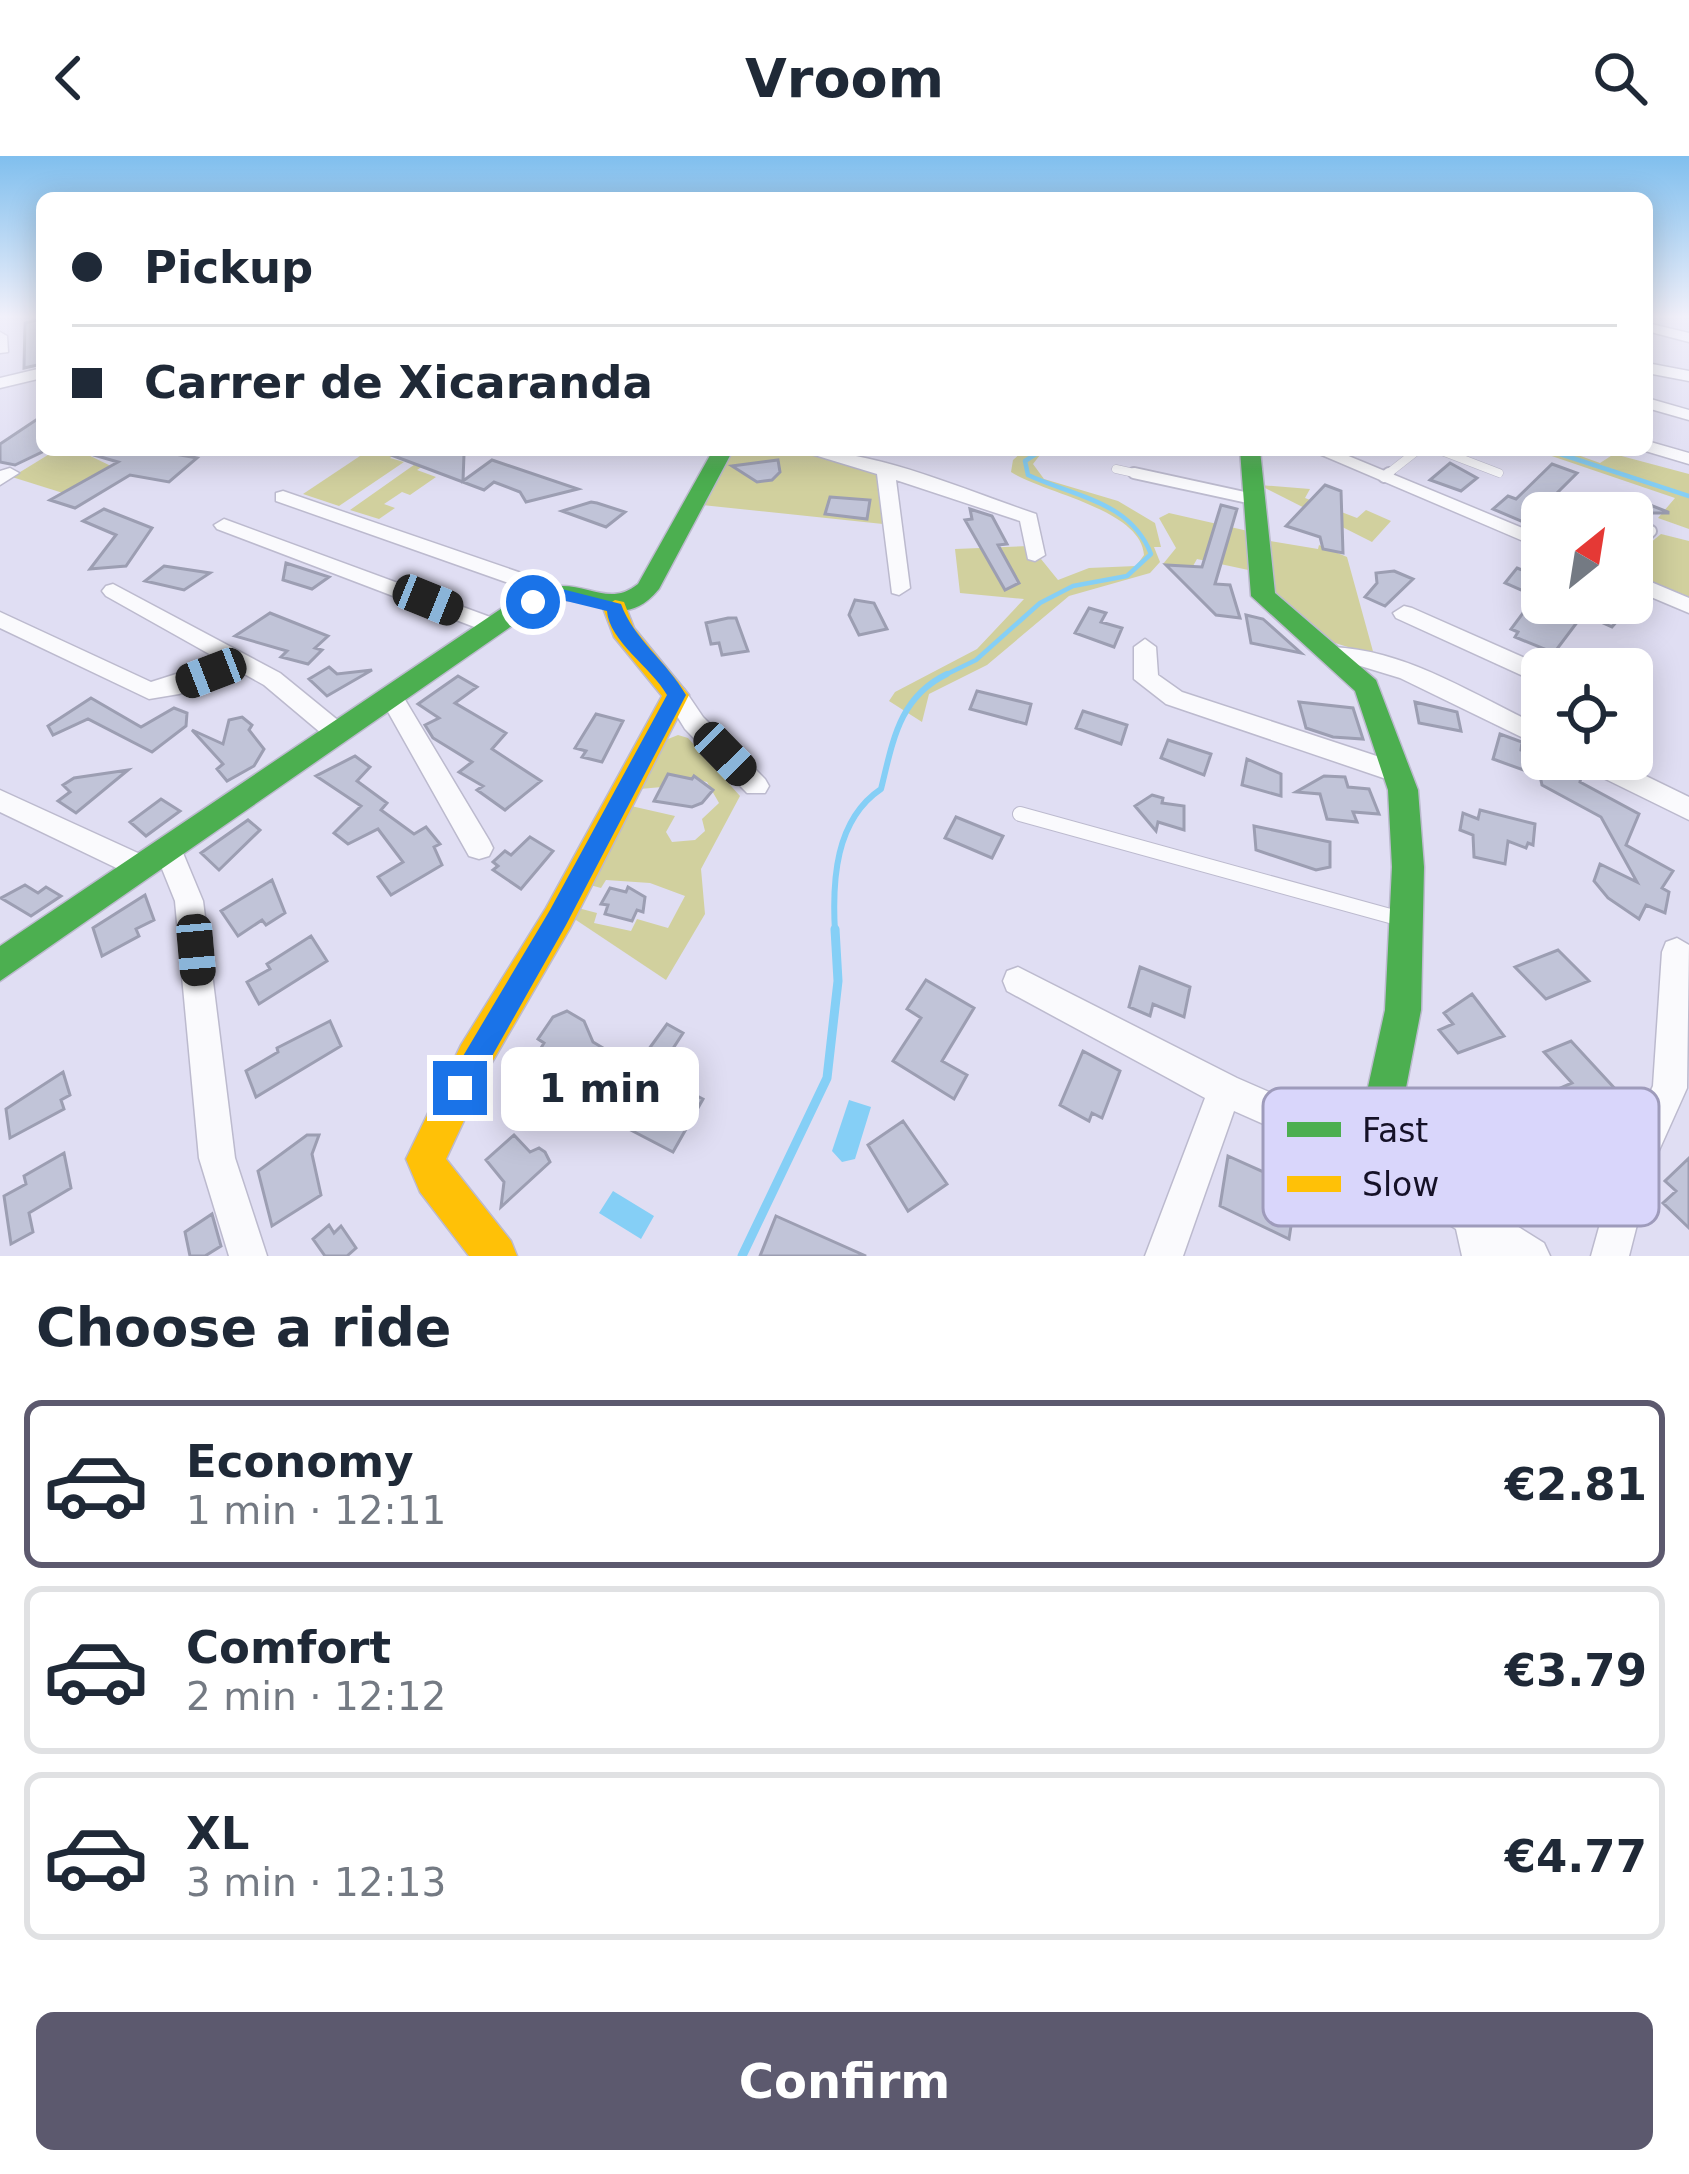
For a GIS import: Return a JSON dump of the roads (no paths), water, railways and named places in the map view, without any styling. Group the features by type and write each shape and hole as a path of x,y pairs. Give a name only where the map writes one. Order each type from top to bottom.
{"street":[{"path":"1653,369 1689,376"},
{"path":"0,383 36,375"},
{"path":"1653,405 1689,415"},
{"path":"1653,448 1689,459"},
{"path":"283,497 558,593 615,608 634,602 647,589 720,456"},
{"path":"830,456 1029,518 1034,555"},
{"path":"1250,456 1263,596 1367,687 1398,773 1407,836 1407,921 1400,1032 1388,1088"},
{"path":"1333,456 1521,534"},
{"path":"886,471 899,588"},
{"path":"224,525 493,626"},
{"path":"1653,590 1689,606"},
{"path":"113,591 284,687 336,732"},
{"path":"0,965 390,694 493,626 558,593"},
{"path":"615,608 616,622 663,671 694,723 756,786"},
{"path":"1404,613 1521,666"},
{"path":"0,619 149,691 171,688 241,661"},
{"path":"1145,647 1146,680 1174,698 1398,773"},
{"path":"1332,656 1352,654 1383,663 1521,728"},
{"path":"390,694 478,848"},
{"path":"496,1256 427,1168 430,1147 676,695"},
{"path":"1630,780 1689,809"},
{"path":"0,800 155,858 189,901 217,1158 248,1256"},
{"path":"1659,1112 1670,1088 1677,952"},
{"path":"1018,981 1263,1107"},
{"path":"1164,1256 1225,1090"},
{"path":"1474,1226 1481,1256"},
{"path":"1484,1226 1531,1256"},
{"path":"1610,1256 1618,1226"}],"lane":[{"path":"1384,477 1410,456"},
{"path":"1455,456 1499,473"},
{"path":"1116,470 1253,500"},
{"path":"1020,814 1407,921"}],"water":[{"path":"849,1100 871,1107 855,1159 842,1162 832,1151"},
{"path":"613,1191 654,1216 641,1239 599,1213"}],"waterway":[{"path":"946,674 976,660 1040,603 1073,586 1127,576 1151,554 1142,536 1115,512 1028,475 1025,461 1033,456"},
{"path":"1566,456 1689,496"},
{"path":"835,932 834,892 845,834 881,789 894,738 908,708 946,674"},
{"path":"941,677 946,674"},
{"path":"742,1256 827,1078 838,981 835,929"}]}
